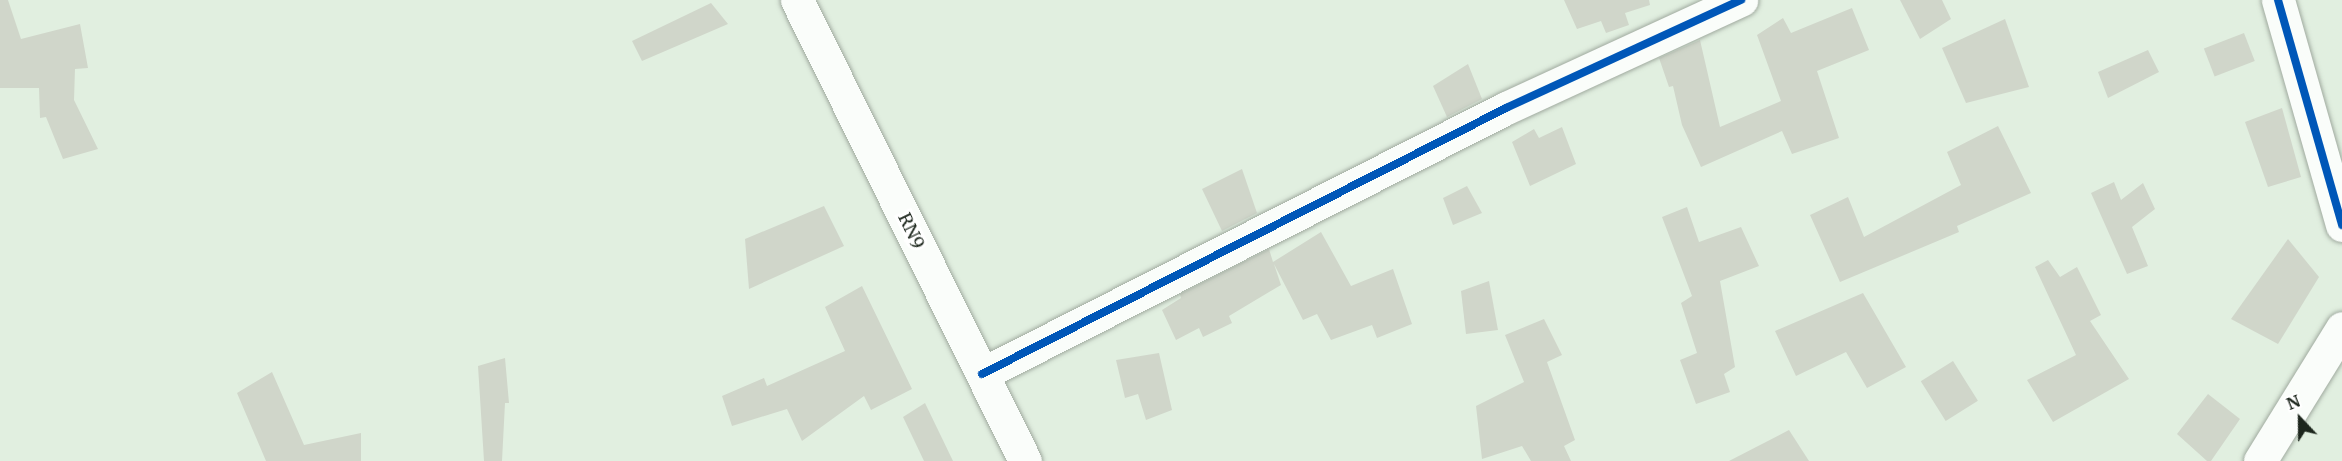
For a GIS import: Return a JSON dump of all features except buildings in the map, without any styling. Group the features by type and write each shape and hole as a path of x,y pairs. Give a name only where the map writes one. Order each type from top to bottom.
{"street":[{"name":"RN9","path":"797,0 1025,461"},
{"path":"982,374 1506,108 1741,0"},
{"path":"2278,0 2342,225"},
{"path":"2260,461 2342,328"}],"cycle path":[{"path":"982,374 1506,108 1741,0"},
{"path":"2278,0 2342,225"}]}
